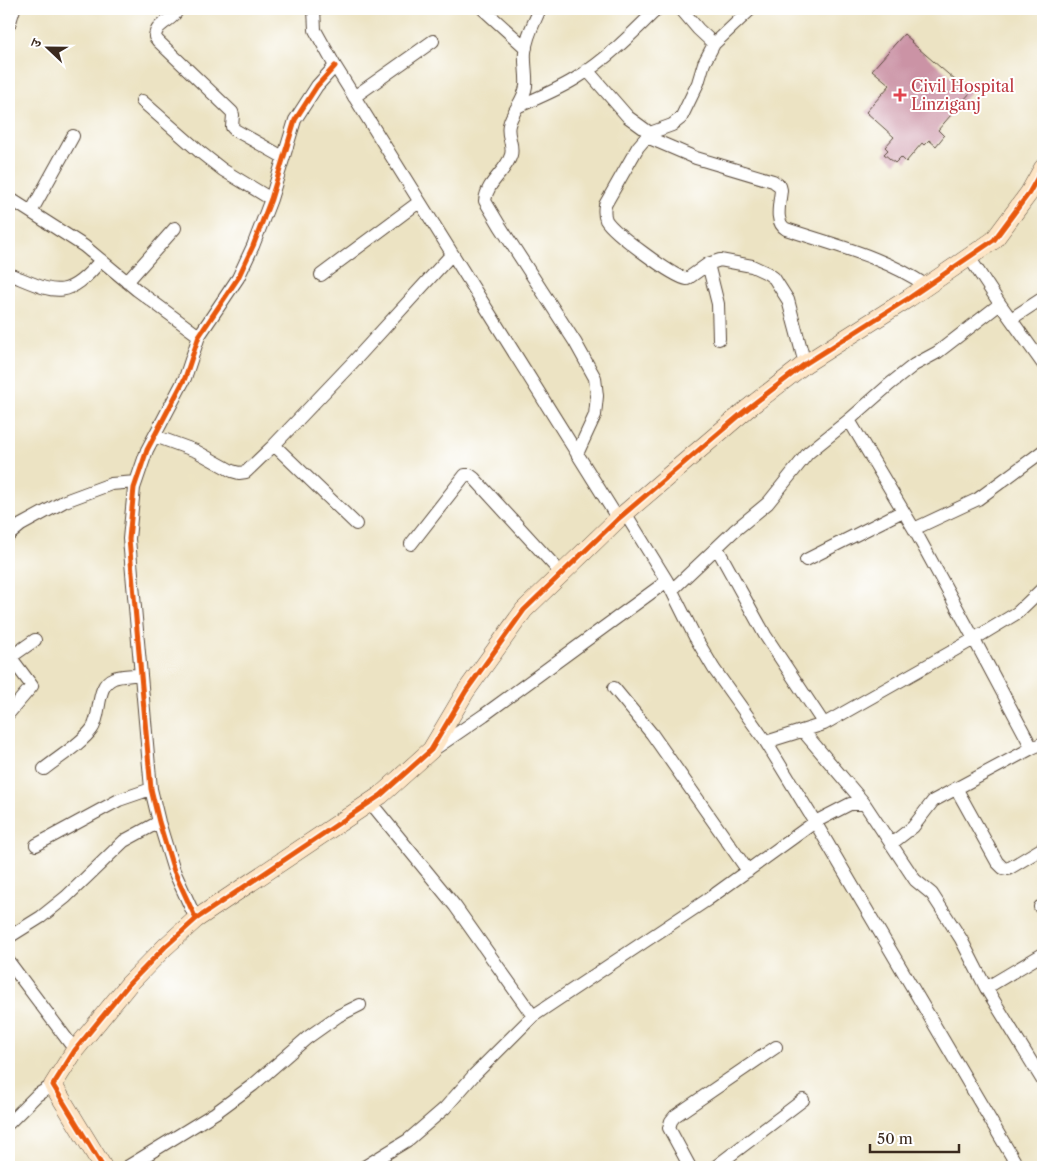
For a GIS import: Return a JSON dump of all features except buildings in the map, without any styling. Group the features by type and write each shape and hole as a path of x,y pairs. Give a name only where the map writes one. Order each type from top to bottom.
{"street":[{"path":"9,25 14,9"},
{"path":"314,9 316,30 334,66 577,454 669,586 714,669 766,742 1018,1167"},
{"path":"483,9 526,48"},
{"path":"540,9 528,37 526,48 526,87 519,106 508,125 512,154 488,188 485,200 575,342 595,378 597,396 595,415 577,454"},
{"path":"519,106 576,78 635,31 657,9"},
{"path":"680,9 714,44"},
{"path":"751,9 714,44 681,118 672,125 648,135 638,147 604,205 604,212 613,228 659,264 681,278 687,280 708,264 720,260 752,266 774,278 788,300 805,364"},
{"path":"177,11 159,26 155,37 232,112 232,127 283,157"},
{"path":"354,97 433,41"},
{"path":"196,919 174,871 151,789 129,539 134,488 147,450 185,378 200,336 238,278 271,199 295,120 317,86 334,66"},
{"path":"587,70 628,117 648,135 696,158 773,181 780,186 779,221 781,226 873,258 912,275 927,286"},
{"path":"142,101 223,170 271,199"},
{"path":"31,212 73,136"},
{"path":"9,1123 37,1095 53,1085 76,1050 129,984 196,919 381,795 427,754 466,690 524,610 621,516 747,409 805,364 927,286 994,240 1029,193 1043,168"},
{"path":"9,198 84,246 127,282 200,336"},
{"path":"321,275 420,202"},
{"path":"127,282 175,228"},
{"path":"155,436 196,451 232,471 246,472 356,359 452,254"},
{"path":"969,257 1043,364"},
{"path":"9,274 43,288 64,290 82,281 101,260"},
{"path":"708,264 718,304 719,339"},
{"path":"1011,319 1043,298"},
{"path":"427,754 669,586 768,503 808,453 914,365 938,352 1000,304"},
{"path":"849,420 914,529 974,639 1038,746 933,800 914,827 891,844"},
{"path":"274,445 356,524"},
{"path":"914,529 978,499 1043,452"},
{"path":"411,544 465,476 470,476 474,478 562,574"},
{"path":"9,535 21,525 65,501 111,484 136,482"},
{"path":"806,560 903,510"},
{"path":"716,548 765,635 824,724"},
{"path":"766,742 824,724 1017,613 1043,588"},
{"path":"9,713 32,686 9,655 15,654 35,640"},
{"path":"44,769 87,735 93,727 101,693 106,683 113,678 140,674"},
{"path":"614,688 652,734 748,871"},
{"path":"803,731 864,803 914,880 932,894 961,939 986,988 1043,1081"},
{"path":"956,788 997,862 1003,868 1008,869 1043,848"},
{"path":"36,845 118,800 151,789"},
{"path":"370,802 455,906 533,1016"},
{"path":"364,1167 408,1140 445,1108 474,1075 533,1016 707,900 815,822 850,804 858,804"},
{"path":"9,937 41,917 66,897 124,841 159,822"},
{"path":"986,988 1043,954"},
{"path":"9,962 76,1050"},
{"path":"127,1167 215,1113 253,1085 307,1038 338,1016 360,1005"},
{"path":"690,1167 669,1128 670,1121 776,1046"},
{"path":"53,1085 103,1167"},
{"path":"715,1167 803,1100"}],"cycle path":[{"path":"196,919 174,871 151,789 129,539 134,488 147,450 185,378 199,336 238,278 253,246 271,199 295,120 317,86 335,66"},
{"path":"103,1167 53,1085 75,1050 129,984 196,919 381,795 431,750 466,691 524,610 618,519 747,409 805,364 909,298 994,240 1029,193 1043,168"}],"place":[{"name":"Civil Hospital Linziganj","path":"900,95"}]}
